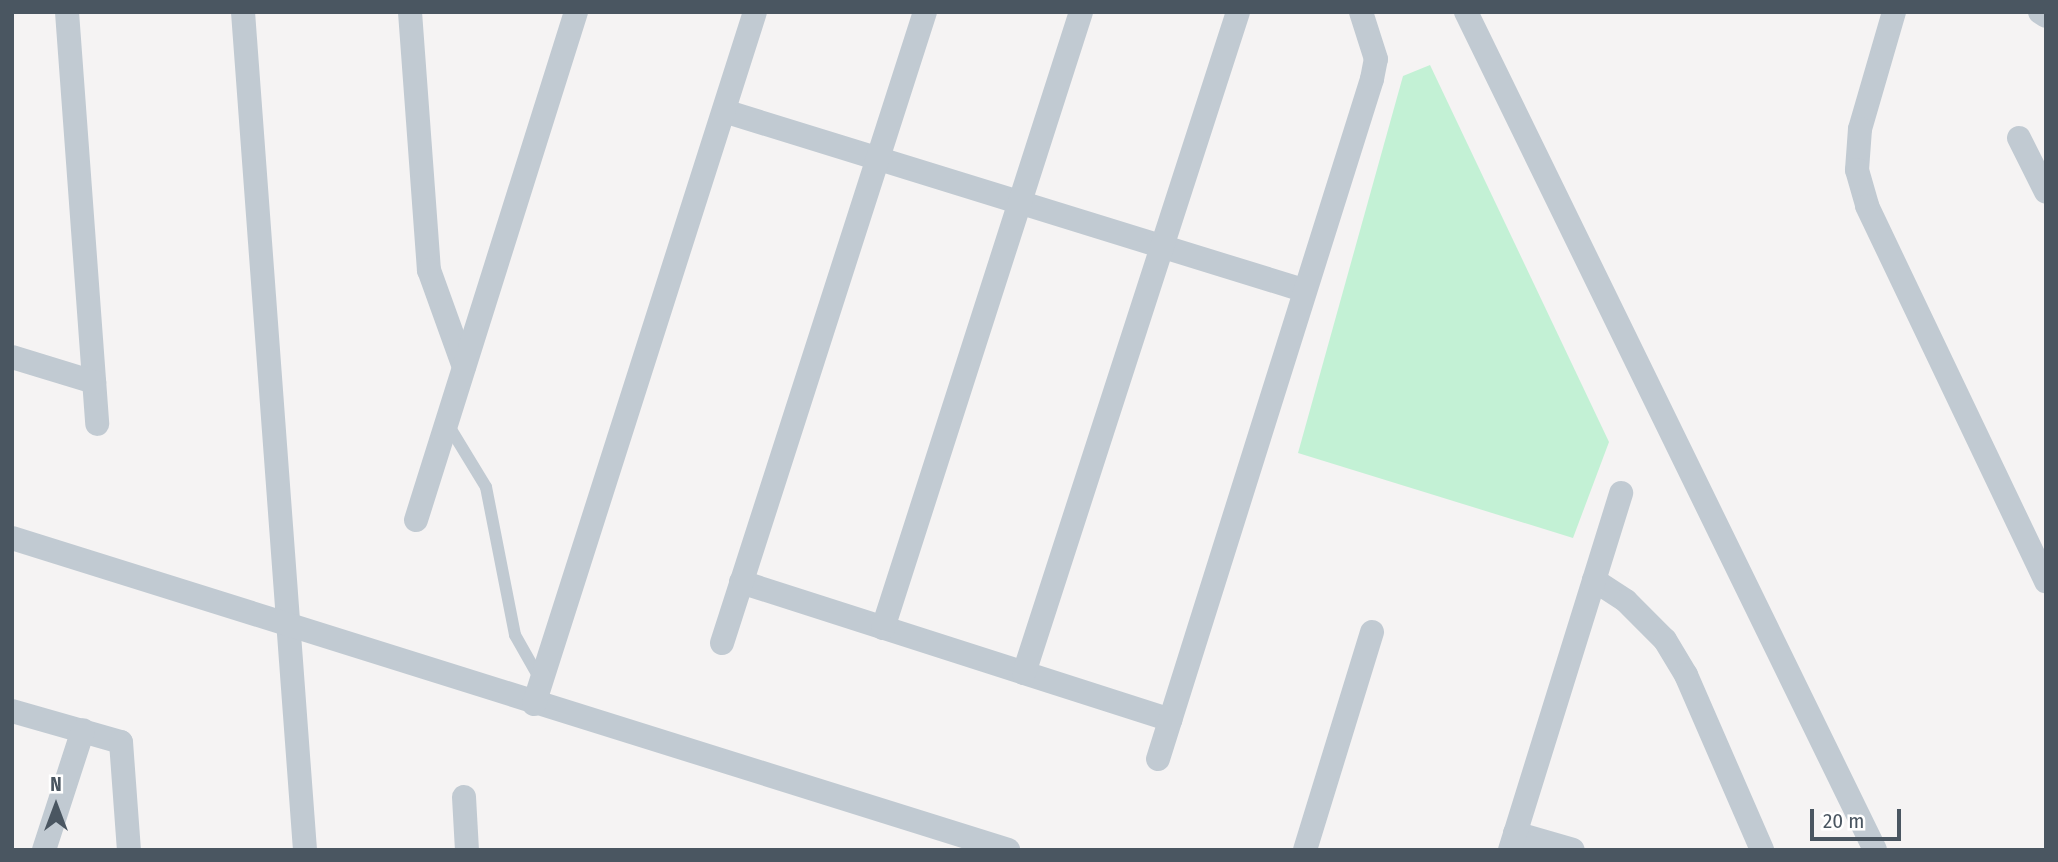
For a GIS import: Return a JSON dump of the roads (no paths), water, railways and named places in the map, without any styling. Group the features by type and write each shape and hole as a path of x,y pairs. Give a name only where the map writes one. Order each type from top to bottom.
{"street":[{"path":"67,12 97,424"},
{"path":"243,12 305,850"},
{"path":"410,12 430,278 464,367"},
{"path":"416,520 576,12"},
{"path":"538,693 755,12"},
{"path":"722,643 925,12"},
{"path":"883,628 1081,12"},
{"path":"1024,673 1238,12"},
{"path":"1158,759 1303,290 1372,79 1376,59 1361,12"},
{"path":"1466,12 1875,850"},
{"path":"1894,12 1860,129 1857,170 1867,206 2046,582"},
{"path":"2040,12 2046,16"},
{"path":"724,111 1303,290"},
{"path":"2019,138 2046,192"},
{"path":"12,357 94,382"},
{"path":"1573,850 1513,841 1620,493"},
{"path":"12,538 289,628 538,693 1008,850"},
{"path":"1594,580 1626,601 1665,640 1686,675 1762,850"},
{"path":"741,582 1170,720"},
{"path":"1305,850 1372,632"},
{"path":"12,711 121,741 129,850"},
{"path":"44,850 83,730"},
{"path":"464,797 467,850"}],"lane":[{"path":"447,422 486,487 515,635 538,693"}]}
